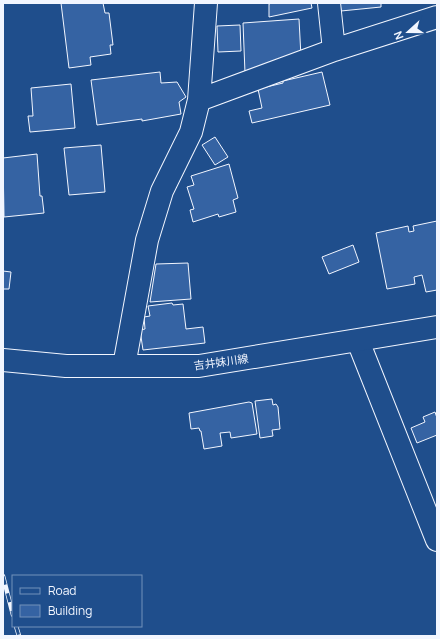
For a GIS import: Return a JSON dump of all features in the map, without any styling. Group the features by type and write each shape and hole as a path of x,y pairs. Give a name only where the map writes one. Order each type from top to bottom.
{"street":[{"path":"124,366 147,240 162,191 191,132 199,100 204,12 206,3"},
{"path":"329,3 334,50"},
{"path":"199,100 334,50 437,17"},
{"name":"吉井妹川線","path":"3,360 66,366 199,366 437,327"},
{"path":"358,341 437,540"}],"building":[{"path":"61,3 103,3 105,13 109,13 113,45 110,45 111,54 90,57 91,65 69,68"},
{"path":"272,3 311,3 312,8 269,17 269,4"},
{"path":"340,3 381,3 381,7 341,11"},
{"path":"299,19 301,57 278,59 278,64 245,73 243,23"},
{"path":"240,25 241,51 218,52 217,26"},
{"path":"160,72 161,83 177,82 186,97 179,102 181,114 142,121 142,119 97,125 91,80"},
{"path":"322,72 330,105 252,123 249,111 262,108 258,89 283,83 283,81"},
{"path":"71,84 75,128 30,132 28,116 33,116 31,88"},
{"path":"215,137 228,157 215,165 202,145"},
{"path":"101,145 105,192 69,195 64,148"},
{"path":"37,154 40,196 42,196 44,213 4,217 3,158"},
{"path":"229,164 238,198 233,200 236,212 219,217 218,214 193,222 190,210 194,209 187,187 194,185 191,176"},
{"path":"437,221 437,290 426,292 422,275 414,277 415,284 387,289 376,233 408,226 409,232 414,231 413,226"},
{"path":"353,245 359,262 329,274 322,257"},
{"path":"188,263 191,299 150,302 156,264"},
{"path":"3,271 11,272 9,289 3,289"},
{"path":"172,303 173,305 183,304 186,329 203,327 205,343 143,350 140,330 145,329 144,317 150,316 148,306"},
{"path":"272,399 273,405 276,404 278,407 280,429 272,430 273,436 260,438 255,401"},
{"path":"249,402 252,403 257,434 231,438 230,432 220,433 222,446 204,449 201,431 199,428 191,429 189,413"},
{"path":"435,412 437,418 437,435 417,443 411,428 425,422 423,417"}],"railway":[{"path":"3,576 12,611"},
{"path":"16,627 19,636"}]}
